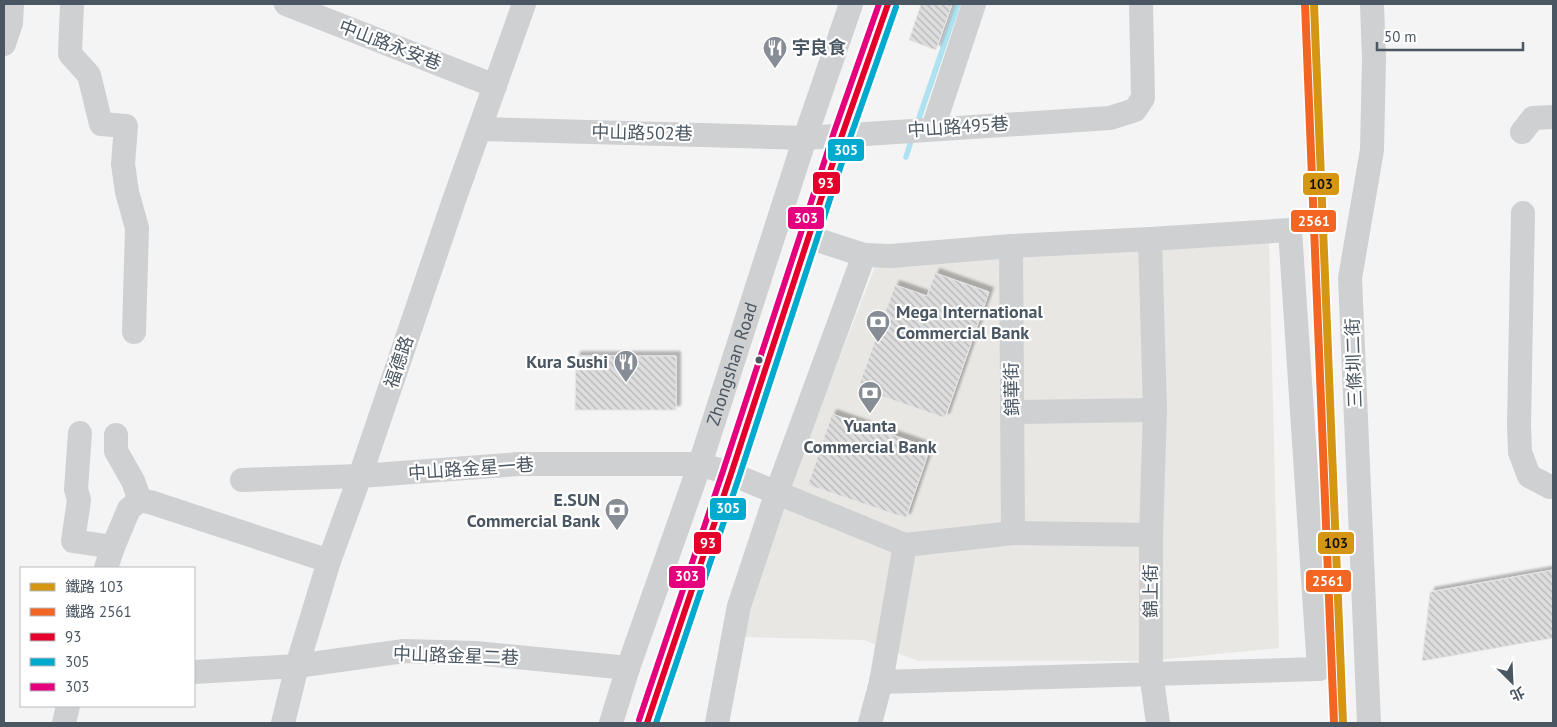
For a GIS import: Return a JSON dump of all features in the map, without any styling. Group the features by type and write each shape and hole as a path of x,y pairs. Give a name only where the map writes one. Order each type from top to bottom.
{"street":[{"path":"4,44 11,23 12,4"},
{"path":"72,4 70,54 89,75 101,124 126,126 123,164 127,192 137,228 134,332"},
{"name":"中山路永安巷","path":"286,4 495,86"},
{"name":"福德路","path":"283,723 297,666 329,561 524,4"},
{"name":"Zhongshan Road","path":"611,723 628,668 700,464 805,138 851,4"},
{"name":"Zhongshan Road","path":"647,723 732,474 842,135 888,4"},
{"path":"933,128 974,4"},
{"name":"中山路495巷","path":"805,138 933,128 1110,118 1135,110 1143,98 1141,4"},
{"name":"三條圳二街","path":"1368,723 1350,278 1372,150 1374,59 1372,4"},
{"path":"1522,132 1533,118 1553,117"},
{"name":"中山路502巷","path":"480,129 805,138"},
{"path":"1524,213 1520,452 1529,476 1553,487"},
{"path":"808,237 864,255 891,256 1011,246 1290,230 1320,668 881,682"},
{"name":"錦上街","path":"1150,239 1155,410 1151,535 1150,673 1158,723"},
{"name":"錦華街","path":"1011,246 1013,533"},
{"path":"717,723 739,606 777,492 864,255"},
{"path":"1012,412 1155,410"},
{"path":"80,433 76,488 79,500 73,541 110,558 129,509 140,500"},
{"path":"116,435 116,451 134,481 140,500"},
{"name":"中山路金星一巷","path":"242,480 360,476 519,464 700,464"},
{"path":"700,464 732,474 905,545 1013,533 1151,535"},
{"path":"140,500 329,561"},
{"path":"870,723 881,682 905,545"},
{"name":"中山路金星二巷","path":"195,672 297,666 404,651 476,653 628,668"},
{"path":"64,723 68,707"}],"shaded area":[{"path":"1269,241 1279,648 1147,661 918,661 864,640 745,637 762,555 875,267"}],"building":[{"path":"921,4 952,4 936,50 909,40"},
{"path":"935,273 989,292 945,418 858,388 895,285 927,296"},
{"name":"Kura Sushi","path":"576,356 676,356 676,410 575,410"},
{"path":"832,414 930,448 906,518 808,485"},
{"path":"1553,570 1553,638 1422,661 1430,592"}],"waterway":[{"path":"917,124 958,4"},
{"path":"906,157 912,138"}],"rail line":[{"name":"2561","path":"1305,4 1334,723"},
{"name":"103","path":"1314,4 1343,723"}],"transit line":[{"name":"303","path":"639,720 834,132 879,4"},
{"name":"93","path":"647,723 842,135 888,4"},
{"name":"305","path":"656,723 850,138 896,7"}],"place":[{"name":"宇良食","path":"775,69"},
{"name":"Mega International Commercial Bank","path":"878,343"},
{"name":"Kura Sushi","path":"626,383"},
{"name":"Yuanta Commercial Bank","path":"870,414"},
{"name":"E.SUN Commercial Bank","path":"617,531"}]}
